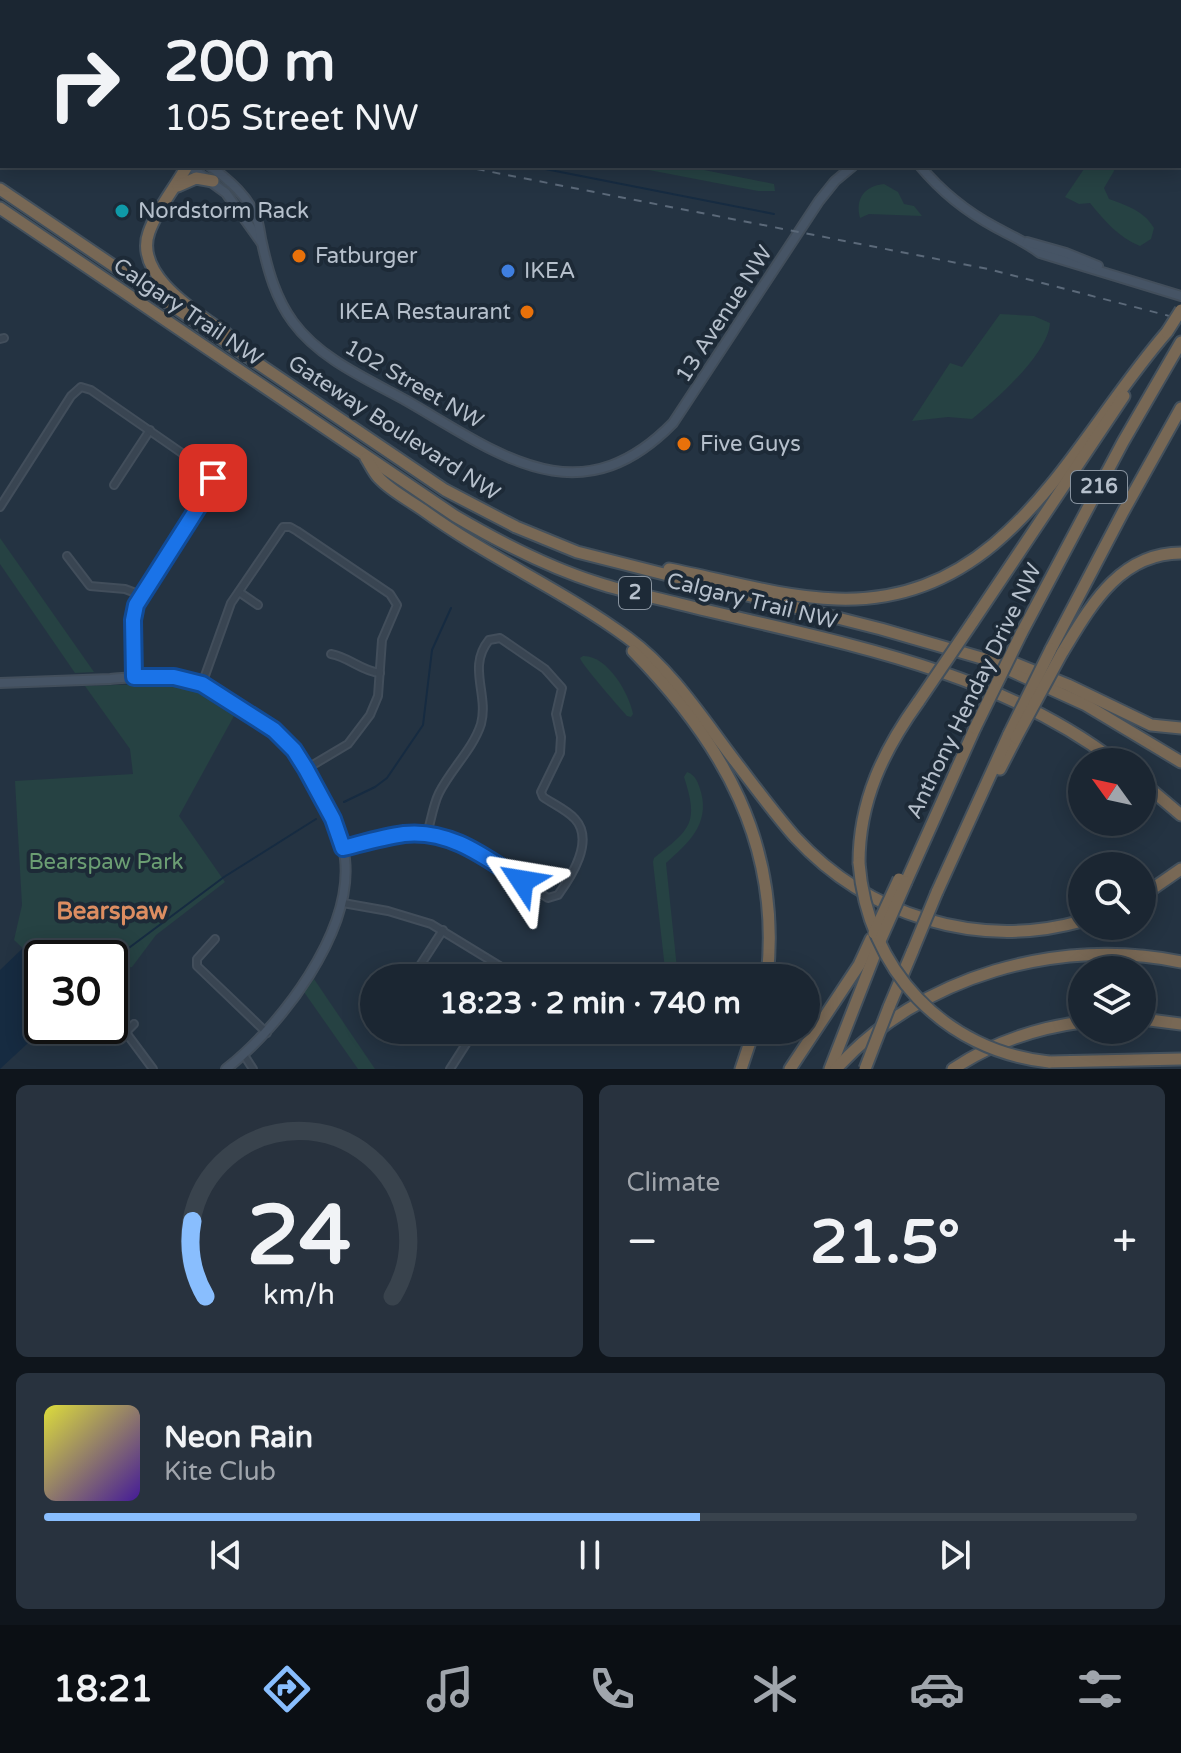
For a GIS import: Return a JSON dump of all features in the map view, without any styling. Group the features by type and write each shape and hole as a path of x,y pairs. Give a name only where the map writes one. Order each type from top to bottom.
{"highway":[{"path":"187,168 147,237 152,267 166,287 233,339 264,368"},
{"path":"175,189 191,179 213,181"},
{"name":"Gateway Boulevard NW","path":"0,189 479,510 542,539 607,561 881,629 997,664 1070,697 1181,762"},
{"name":"Calgary Trail NW","path":"0,210 455,516 496,540 600,584 931,668 1017,703 1095,748"},
{"path":"1181,310 885,754 874,777 862,818 859,863 864,902 876,937 896,973 915,998 946,1024 975,1042 1011,1055 1049,1062 1181,1059"},
{"path":"607,561 632,561 784,593 840,599 870,598 941,579 982,556 1024,517 1136,367 1167,332"},
{"name":"Anthony Henday Drive NW","path":"830,1069 876,940 975,728 1123,442 1181,342"},
{"name":"216","path":"1057,651 1181,408"},
{"path":"1153,458 1181,420"},
{"path":"364,455 380,479 442,524 608,624 651,658 687,697 797,839 831,870 882,902 918,918 957,928 1006,932 1068,924"},
{"path":"865,1069 952,857 1057,651 1096,598 1131,566 1165,553 1181,553"},
{"path":"608,624 672,695 737,791 754,835 767,887 771,944 769,964"},
{"path":"881,629 976,649 1055,679 1151,725 1181,728"},
{"path":"1156,794 1181,815"},
{"path":"1156,886 1181,869"},
{"path":"790,1069 876,940"},
{"path":"836,1069 901,1015 959,983 988,974 1045,958 1102,954 1157,957 1181,962"},
{"path":"1156,1021 1181,1024"},
{"path":"953,1069 986,1049 1026,1034 1068,1025"},
{"path":"741,1069 749,1044"}],"street":[{"name":"102 Street NW","path":"191,168 213,181 231,199 262,242"},
{"name":"102 Street NW","path":"212,168 235,187 259,223 271,277 283,306 301,333 327,355 512,461 562,472 589,471 610,465"},
{"name":"13 Avenue NW","path":"610,465 638,453 673,423 819,201 851,168"},
{"path":"922,168 976,216 1025,242 1066,253 1128,279 1181,296"},
{"path":"0,507 71,396 81,387 91,390 206,468 213,478 211,487 141,595 133,620 134,677"},
{"path":"114,485 150,430"},
{"path":"202,684 226,616 277,532 285,526 390,594 397,602 382,640 376,704 360,731 343,749 306,769"},
{"path":"67,556 90,586 125,589 141,595"},
{"path":"239,592 258,605"},
{"path":"343,848 399,835 427,834 466,846 544,896 553,898 558,895 573,872 582,841 576,819 543,797 541,792 560,753 561,733 556,711 562,688 545,669 503,640 494,638 483,648 477,675 483,708 481,724 439,793 427,834"},
{"path":"331,654 344,657 370,672 380,673"},
{"path":"0,683 174,677 202,684 274,730 294,750 306,769 333,819 343,848 346,872 343,903 326,945 267,1033 226,1069"},
{"path":"343,903 405,915 443,930 497,964"},
{"path":"421,964 443,930"},
{"path":"215,939 197,959 197,966 267,1033"},
{"path":"134,1024 127,1034 153,1069"},
{"path":"450,1069 466,1044"},
{"path":"244,1055 253,1069"}],"green space":[{"path":"638,168 694,168 774,184 775,191 758,191"},
{"path":"1085,168 1113,168 1104,188 1109,199 1145,217 1154,228 1151,239 1140,246 1132,243 1112,228 1090,203 1079,204 1065,197"},
{"path":"884,184 898,192 904,204 914,206 922,216 869,214 860,218 860,199 871,187"},
{"path":"1000,314 1034,316 1050,323 1047,335 1031,362 972,419 948,417 912,421 950,363 962,367"},
{"path":"0,538 94,672 75,673 0,564"},
{"path":"583,656 600,662 616,677 631,705 631,717 587,669 580,658"},
{"name":"Bearspaw Park","path":"85,686 174,686 194,691 235,714 179,816 225,882 156,935 132,967 128,968 128,940 24,940 24,949 14,940 22,905 15,781 133,774 130,749"},
{"path":"687,772 695,777 701,792 702,814 695,833 666,863 677,964 664,964 653,862 684,832 688,824 691,805 684,777"},
{"path":"314,979 375,1069 358,1069 304,992"}],"water":[{"path":"23,948 24,1044 27,1044 0,1069 0,970"}],"waterway":[{"path":"540,168 774,214"},
{"path":"344,802 387,778 423,725 432,650 451,608"},
{"path":"128,949 224,877 316,819"}],"railway":[{"path":"471,168 988,269 1181,319"}],"place":[{"name":"Nordstorm Rack","path":"122,211"},
{"name":"Fatburger","path":"299,256"},
{"name":"IKEA","path":"508,271"},
{"name":"IKEA Restaurant","path":"527,312"},
{"name":"Five Guys","path":"684,444"}],"district":[{"name":"Bearspaw","path":"112,911"}],"route":[{"path":"213,478 211,487 136,605 133,620 134,677 185,678 202,684 274,730 294,750 306,769 333,819 343,848 399,835 433,835 476,851 522,881"}]}
